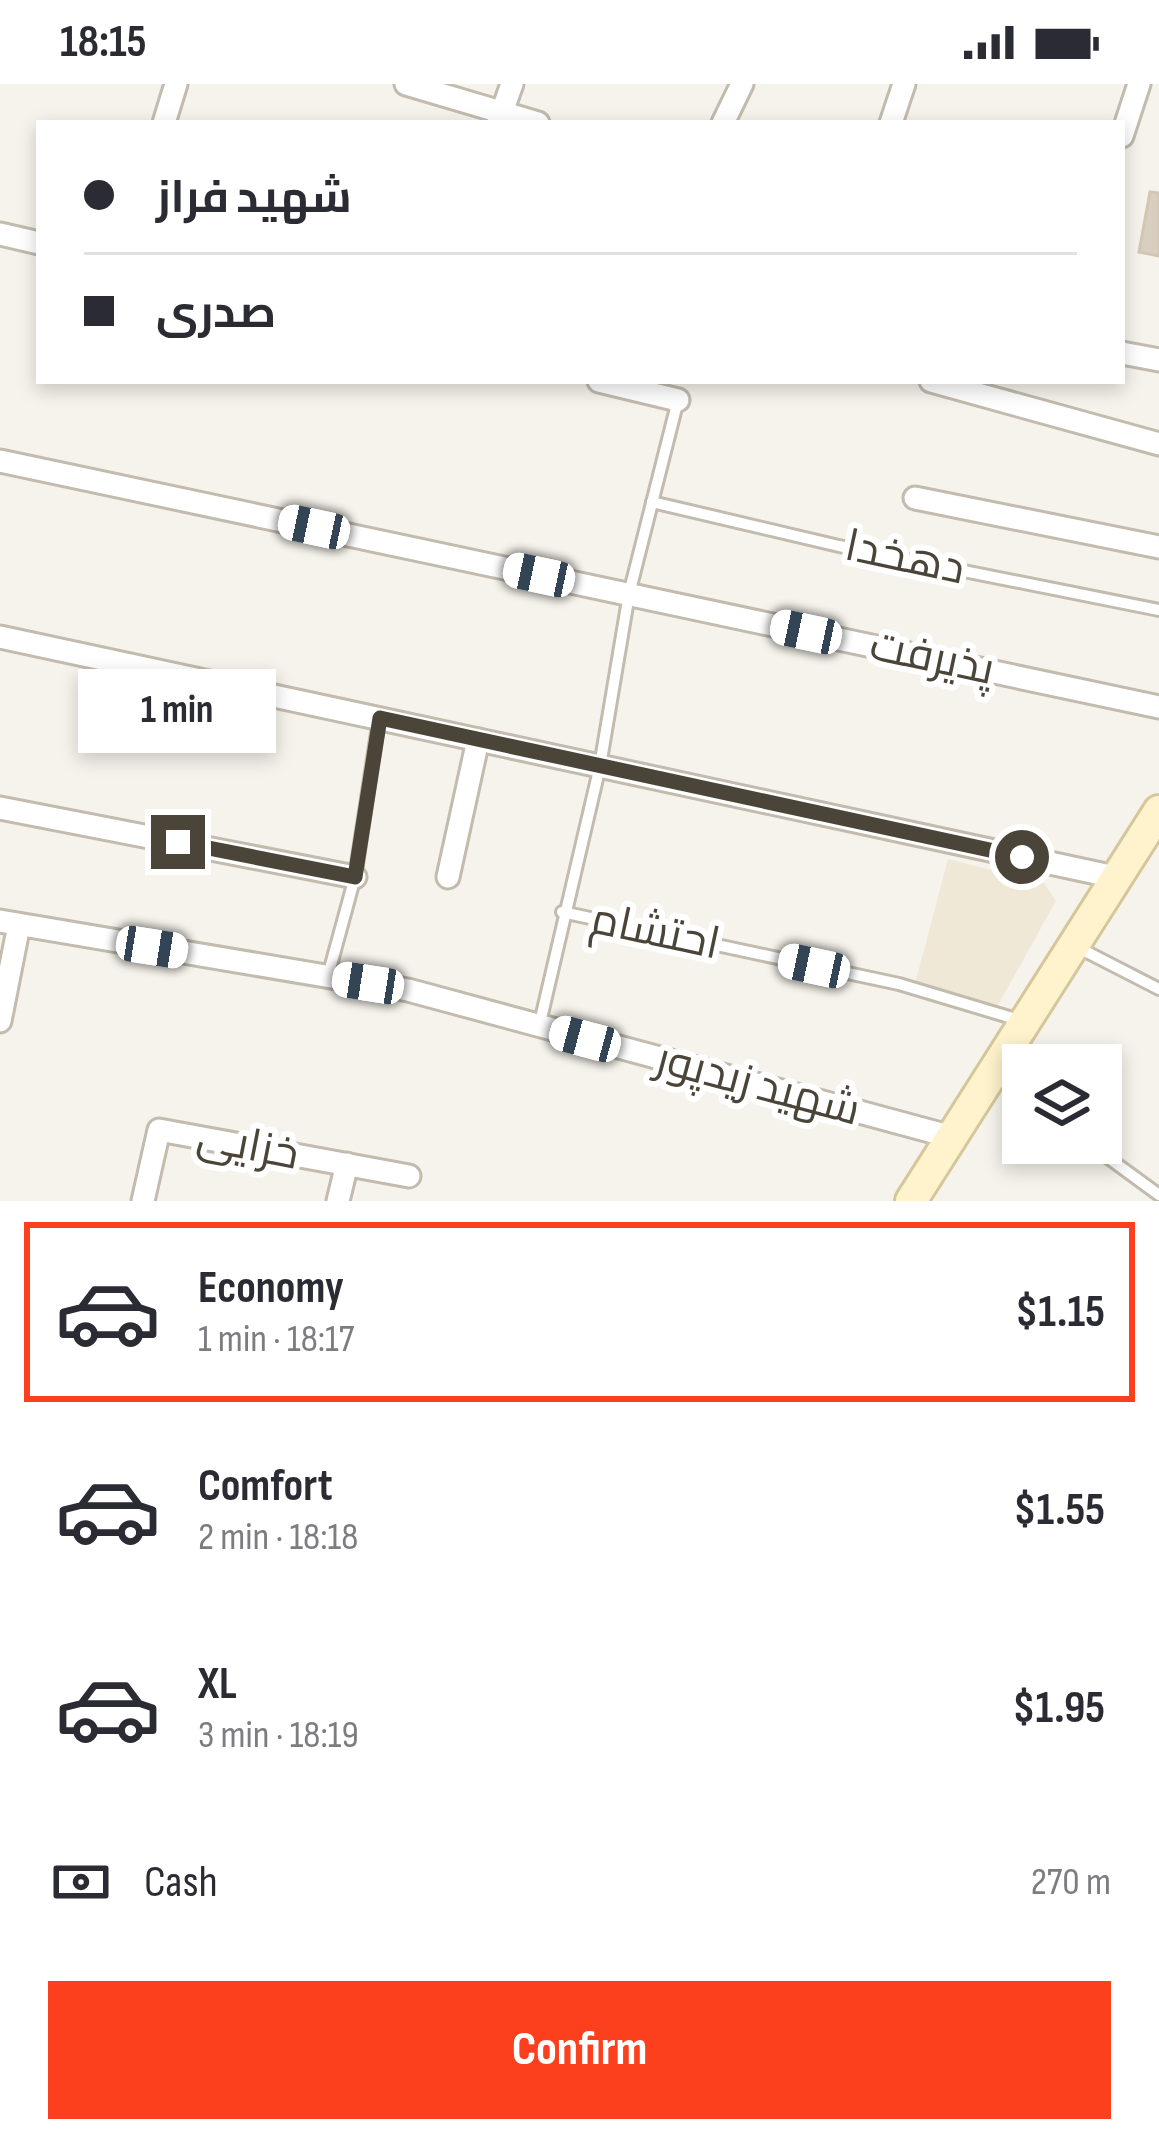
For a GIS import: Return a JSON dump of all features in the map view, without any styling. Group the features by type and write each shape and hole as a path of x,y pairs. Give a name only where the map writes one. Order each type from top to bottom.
{"main road":[{"path":"911,1201 1159,812"}],"street":[{"path":"165,120 176,84"},
{"path":"406,84 500,117 512,84"},
{"path":"725,120 742,84"},
{"path":"892,120 903,84"},
{"path":"1125,127 1139,84"},
{"path":"0,234 36,242"},
{"path":"1125,354 1159,360"},
{"path":"628,384 678,400"},
{"path":"943,384 1159,444"},
{"name":"پذیرفت","path":"0,461 1159,706"},
{"path":"915,498 1159,547"},
{"path":"0,637 1115,878"},
{"path":"448,877 478,740"},
{"path":"0,808 355,877"},
{"path":"0,1021 10,923"},
{"name":"شهید زیدپور","path":"10,923 408,990 952,1137"},
{"name":"خزایی","path":"143,1201 160,1130 409,1176"},
{"path":"338,1201 347,1164"}],"lane":[{"path":"539,1027 562,912 600,766 629,594 678,400"},
{"name":"دهخدا","path":"652,502 839,546 1159,610"},
{"path":"328,976 355,877 380,718"},
{"name":"احتشام","path":"562,912 899,984 1028,1022"},
{"path":"1074,946 1159,989"},
{"path":"994,1075 1002,1081"},
{"path":"1117,1164 1159,1195"}],"shaded area":[{"path":"948,859 1044,883 1056,901 998,1005 915,984"}],"building":[{"path":"1150,192 1159,193 1159,256 1139,252"}],"route":[{"path":"178,842 355,877 380,718 1022,857"}]}
